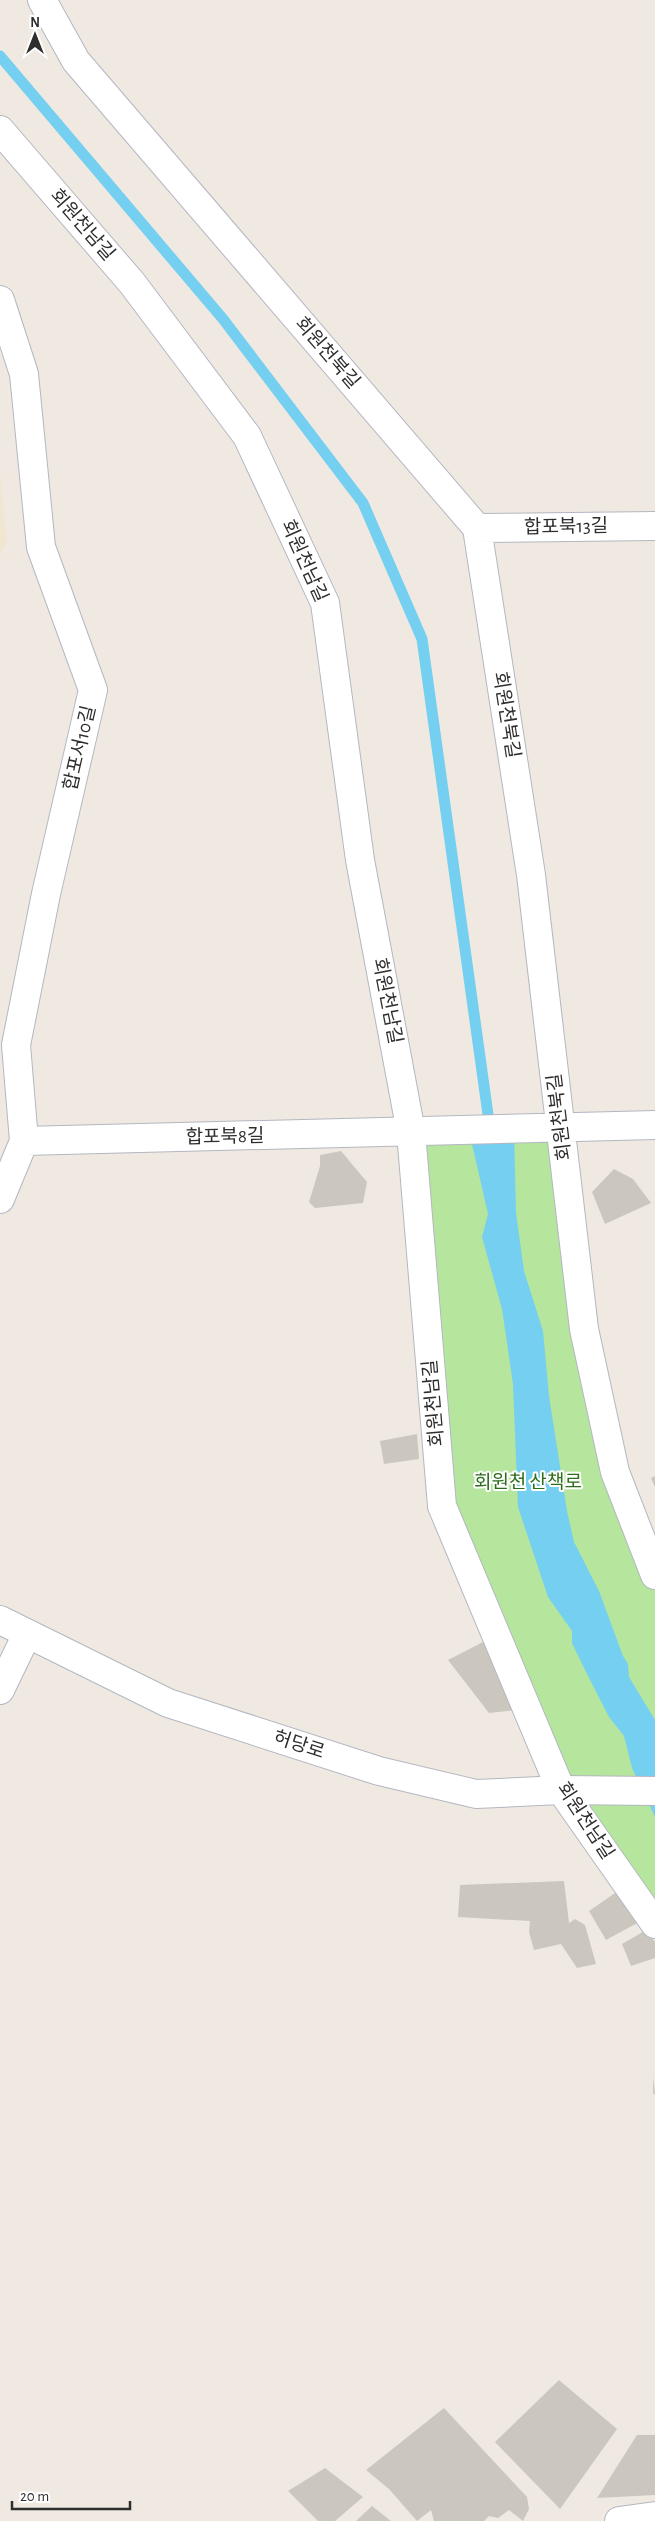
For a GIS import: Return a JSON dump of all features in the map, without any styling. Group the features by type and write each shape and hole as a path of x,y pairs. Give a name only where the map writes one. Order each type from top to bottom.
{"street":[{"name":"회원천북길","path":"42,0 76,61 477,528 530,875 554,1128 584,1329 615,1472 655,1575"},
{"name":"회원천남길","path":"0,130 132,283 247,436 324,603 360,860 419,1132 442,1506 561,1790 655,1924"},
{"name":"합포서10길","path":"0,300 24,374 41,547 93,690 46,894 16,1045 24,1141 0,1199"},
{"name":"합포북13길","path":"477,528 655,526"},
{"path":"554,1128 655,1125"},
{"name":"합포북8길","path":"24,1141 554,1128"},
{"name":"허당로","path":"0,1620 168,1703 379,1771 476,1794 561,1790 655,1791"},
{"path":"0,1690 27,1634"},
{"path":"619,2521 655,2516"}],"shaded area":[{"path":"0,471 7,542 0,555"}],"green space":[{"name":"회원천 산책로","path":"562,1128 584,1329 655,1575 655,1924 561,1790 442,1506 411,1132"}],"water":[{"path":"514,1130 516,1213 524,1271 543,1331 549,1396 567,1511 574,1542 599,1591 623,1656 628,1664 629,1677 655,1720 655,1817 632,1768 624,1736 609,1717 586,1672 572,1643 572,1631 548,1597 518,1507 513,1384 502,1309 482,1237 488,1214 469,1131"}],"building":[{"path":"341,1151 367,1182 363,1203 315,1208 309,1202 320,1166 320,1155"},
{"path":"614,1169 633,1179 651,1203 605,1224 592,1192"},
{"path":"417,1434 419,1459 384,1464 380,1441"},
{"path":"655,1476 655,1487 651,1478"},
{"path":"489,1639 517,1710 489,1713 448,1660"},
{"path":"564,1881 569,1923 575,1919 585,1925 596,1964 577,1968 561,1944 534,1950 529,1932 530,1921 458,1917 460,1885"},
{"path":"618,1891 641,1921 606,1940 589,1911"},
{"path":"646,1930 655,1942 655,1958 631,1966 622,1944"},
{"path":"653,2077 655,2094 653,2094"},
{"path":"559,2380 617,2429 560,2509 495,2442"},
{"path":"444,2408 527,2497 529,2509 523,2521 509,2510 498,2518 489,2516 484,2521 434,2521 431,2510 417,2521 389,2489 366,2470"},
{"path":"637,2435 655,2435 655,2495 597,2498"},
{"path":"325,2468 363,2497 335,2521 318,2521 288,2491"},
{"path":"372,2506 391,2521 356,2521"}],"waterway":[{"path":"0,56 223,319 363,503 422,639 490,1129"}]}
